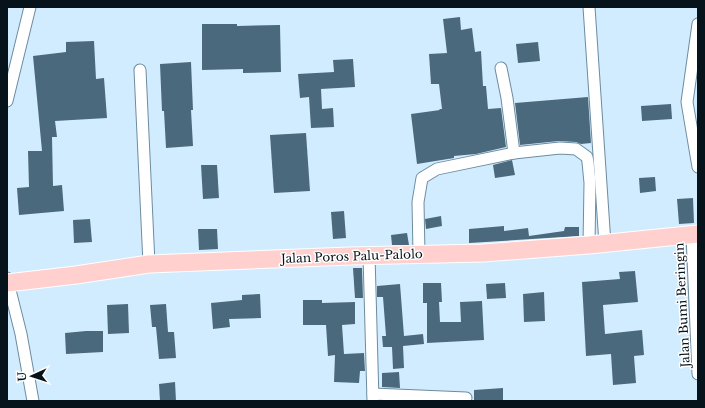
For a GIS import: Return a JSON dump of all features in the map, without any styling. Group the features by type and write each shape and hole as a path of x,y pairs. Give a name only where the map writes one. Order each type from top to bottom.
{"main road":[{"name":"Jalan Poros Palu-Palolo","path":"7,282 76,275 150,264 483,253 695,235"}],"street":[{"path":"7,101 9,87 30,7"},
{"path":"589,7 597,244"},
{"path":"698,24 687,102 698,167"},
{"path":"501,68 507,98 514,152"},
{"path":"140,70 150,264"},
{"path":"419,254 418,202 422,178 436,169 514,152 570,148 576,149 587,158 597,244"},
{"name":"Jalan Bumi Beringin","path":"695,235 698,374"},
{"path":"369,256 373,398 466,398"},
{"path":"7,282 21,334 33,401"}],"building":[{"path":"460,17 461,30 472,28 475,52 481,51 483,86 486,86 488,109 501,108 506,147 476,154 454,156 454,158 417,164 411,114 442,109 439,84 431,84 429,54 447,53 443,19"},
{"path":"202,24 237,24 237,26 280,25 281,72 243,73 243,69 202,70"},
{"path":"94,41 96,79 104,78 107,118 55,121 57,137 52,137 53,186 62,185 64,211 19,215 17,188 29,187 28,151 42,151 33,56 66,52 66,42"},
{"path":"538,42 540,61 518,63 516,44"},
{"path":"353,59 355,87 321,89 322,109 333,108 334,127 311,128 309,97 300,98 298,74 334,72 333,60"},
{"path":"191,62 193,146 166,148 164,111 162,111 160,64"},
{"path":"588,97 591,143 581,144 576,142 559,141 520,145 515,103"},
{"path":"671,104 672,119 642,121 641,106"},
{"path":"306,133 310,191 274,193 270,135"},
{"path":"512,160 515,175 495,178 493,165"},
{"path":"201,165 217,165 219,198 203,199"},
{"path":"655,177 656,191 640,193 639,178"},
{"path":"693,198 694,223 679,224 677,199"},
{"path":"344,211 346,238 333,239 331,212"},
{"path":"441,216 442,226 426,229 425,219"},
{"path":"90,219 92,242 74,243 73,220"},
{"path":"504,226 504,231 528,228 529,236 564,231 565,227 579,227 579,236 469,243 469,229"},
{"path":"198,229 217,229 218,249 199,250"},
{"path":"407,233 409,245 392,245 391,235"},
{"path":"353,268 362,268 363,298 355,298"},
{"path":"635,271 638,302 603,305 605,334 642,330 644,355 634,356 636,383 613,385 611,354 586,356 582,282 620,279 619,272"},
{"path":"423,283 441,283 442,302 439,302 440,322 461,322 460,302 482,301 484,340 427,343 427,303 423,303"},
{"path":"505,283 506,298 487,299 486,284"},
{"path":"400,284 404,336 423,334 424,344 403,346 404,368 393,369 392,347 383,347 382,336 386,336 383,297 377,297 377,286"},
{"path":"544,292 545,321 524,322 523,294"},
{"path":"260,294 261,318 229,319 230,327 213,329 211,303 242,300 242,295"},
{"path":"303,300 322,300 322,303 355,302 355,324 342,325 344,354 364,353 365,371 360,371 359,383 334,382 335,355 328,356 326,325 303,325"},
{"path":"128,304 129,333 108,334 107,305"},
{"path":"166,304 168,332 174,332 176,358 159,359 156,327 152,327 150,305"},
{"path":"103,331 103,352 66,354 65,333"},
{"path":"399,372 400,388 382,387 382,373"},
{"path":"175,382 176,401 160,401 159,384"},
{"path":"503,388 503,401 474,401 474,390"}]}
